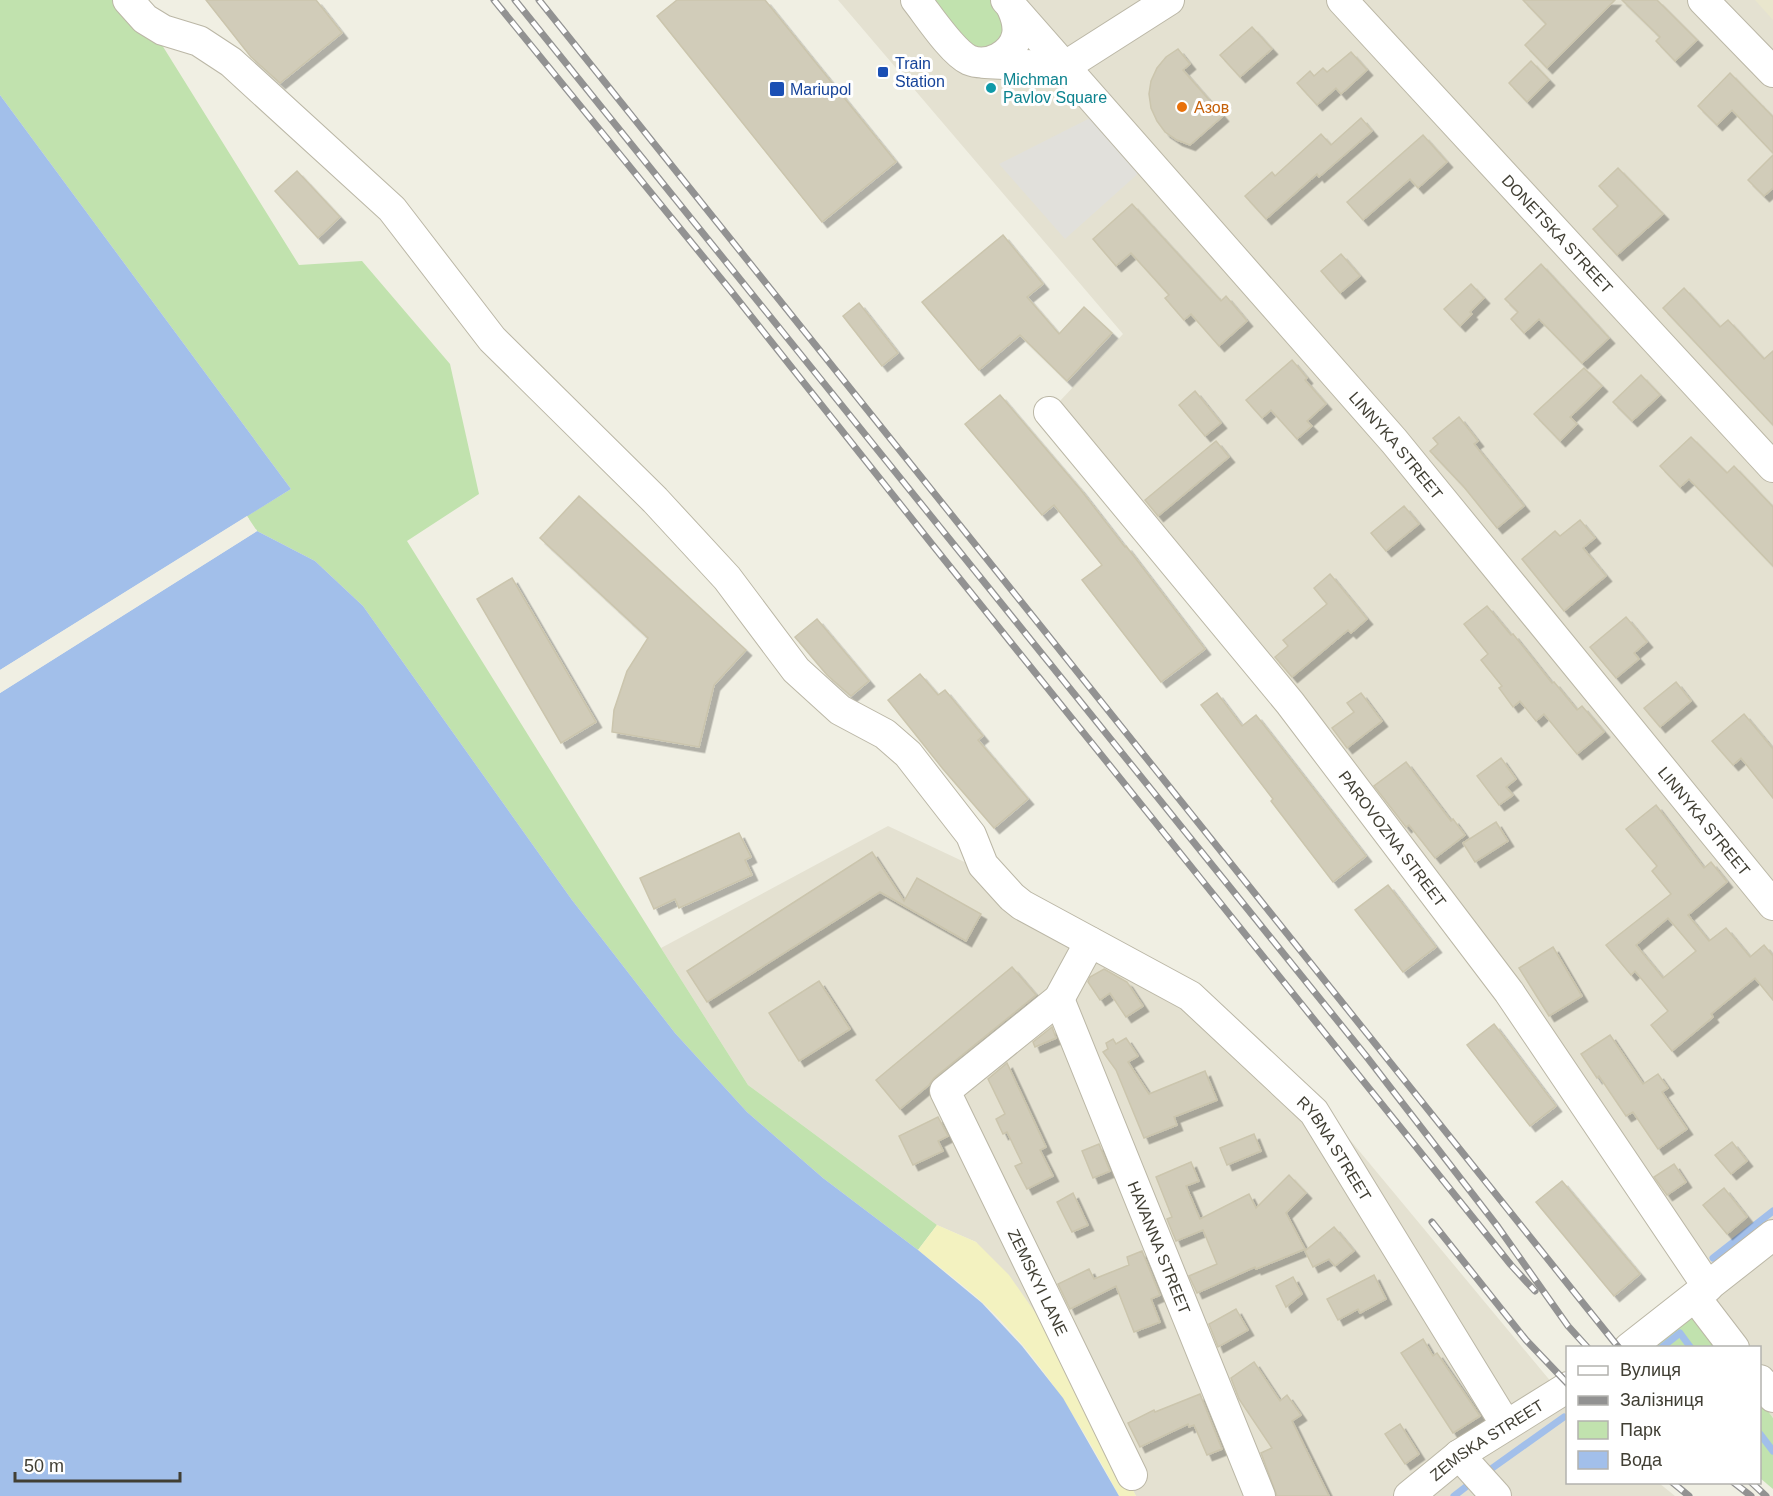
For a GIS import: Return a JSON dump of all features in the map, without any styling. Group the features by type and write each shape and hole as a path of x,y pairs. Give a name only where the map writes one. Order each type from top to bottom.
{"street":[{"name":"RYBNA STREET","path":"128,0 145,19 154,25 200,41 231,62 392,209 492,339 655,500 726,578 796,670 840,710 885,734 908,754 966,827 983,865 1012,897 1022,905 1190,996 1314,1112 1506,1425"},
{"path":"916,0 958,52 970,60 985,63 1064,67 1169,0"},
{"name":"DONETSKA STREET","path":"1342,0 1773,467"},
{"path":"1703,0 1773,72"},
{"path":"985,63 999,59 1010,50 1017,36 1018,22 1009,4"},
{"name":"LINNYKA STREET","path":"1009,4 1394,441 1773,905"},
{"name":"PAROVOZNA STREET","path":"1049,412 1290,703 1509,992 1733,1346"},
{"path":"1059,999 1090,942"},
{"name":"ZEMSKYI LANE","path":"1059,999 945,1091 1132,1475"},
{"name":"HAVANNA STREET","path":"1059,999 1260,1496"},
{"path":"1630,1346 1773,1235"},
{"path":"1761,1381 1773,1397"},
{"name":"ZEMSKA STREET","path":"1409,1496 1459,1455 1566,1388"},
{"path":"1459,1455 1496,1496"}],"shaded area":[{"path":"838,0 1773,0 1773,1418 1761,1401 1761,1346 1718,1346 1697,1283 1500,996 1282,709 1043,419 1123,334"},
{"path":"1755,0 1773,0 1773,20"},
{"path":"1092,117 1141,171 1065,239 999,164"},
{"path":"888,826 1045,900 1326,1111 1566,1400 1566,1484 1660,1484 1675,1496 1136,1496 1066,1363 976,1242 937,1225 748,1085 661,948"}],"green space":[{"path":"0,0 134,0 299,265 362,261 450,364 479,494 407,541 748,1085 937,1225 918,1250 823,1178 747,1112 675,1033 572,900 363,606 315,561 257,531 247,516 291,489 0,95"},
{"path":"928,0 994,0 1010,32 982,55"},
{"path":"1693,1316 1716,1346 1655,1346"},
{"path":"1761,1401 1773,1418 1773,1489 1761,1479"}],"sand":[{"path":"937,1225 976,1242 1009,1275 1039,1318 1066,1363 1136,1496 1119,1496 1059,1393 1003,1323 974,1295 918,1250"}],"water":[{"path":"0,95 291,489 0,670"},
{"path":"257,531 315,561 363,606 572,900 675,1033 747,1112 823,1178 918,1250 982,1303 1022,1346 1063,1398 1119,1496 0,1496 0,693"}],"pier":[{"path":"247,516 249,519 0,673 0,670"},
{"path":"256,529 257,531 0,693 0,689"}],"building":[{"path":"206,0 316,0 342,33 280,83 251,57"},
{"path":"677,0 765,0 896,162 822,222 657,16"},
{"path":"1523,0 1615,0 1547,68 1525,45 1546,24"},
{"path":"1622,0 1657,0 1697,40 1675,61 1656,41 1660,37"},
{"path":"1252,27 1272,49 1240,77 1220,55"},
{"path":"1178,49 1190,64 1183,70 1223,116 1190,145 1165,132 1151,108 1149,94 1151,81 1157,68 1166,57"},
{"path":"1351,52 1367,70 1341,94 1336,88 1317,105 1297,83 1310,71 1314,76 1323,68 1327,72"},
{"path":"1531,61 1549,80 1527,102 1509,83"},
{"path":"1730,73 1773,117 1773,153 1732,110 1717,125 1698,106"},
{"path":"1361,118 1372,131 1319,177 1317,174 1266,219 1245,196 1272,172 1275,176 1321,134 1331,145"},
{"path":"1423,135 1447,162 1418,188 1410,179 1363,220 1347,202"},
{"path":"1773,155 1773,188 1764,196 1748,180"},
{"path":"1618,168 1663,214 1617,255 1593,229 1618,206 1599,186"},
{"path":"297,171 340,217 318,238 275,191"},
{"path":"1132,204 1221,301 1226,296 1247,321 1219,346 1191,314 1184,320 1165,298 1169,295 1131,253 1116,266 1093,239"},
{"path":"1003,235 1043,284 1027,297 1059,334 1084,307 1112,333 1067,381 1020,335 979,370 922,302"},
{"path":"1341,254 1360,276 1340,293 1321,271"},
{"path":"1541,264 1609,338 1582,363 1539,319 1524,333 1511,319 1518,312 1505,299"},
{"path":"1471,284 1484,298 1460,326 1444,309"},
{"path":"1684,288 1720,327 1728,320 1764,359 1773,351 1773,425 1663,308"},
{"path":"859,303 898,353 882,366 843,316"},
{"path":"1292,360 1307,378 1305,380 1326,404 1307,421 1312,426 1297,439 1271,410 1262,418 1246,400"},
{"path":"1584,368 1602,386 1570,417 1577,424 1560,441 1534,414"},
{"path":"1641,375 1660,395 1632,421 1613,402"},
{"path":"1195,391 1221,423 1205,436 1179,405"},
{"path":"1000,395 1080,489 1205,649 1161,682 1082,580 1102,565 1054,505 1042,515 965,424"},
{"path":"1459,417 1478,441 1474,444 1524,506 1497,528 1464,487 1430,451 1438,444 1433,438"},
{"path":"1691,437 1727,473 1734,466 1773,507 1773,566 1689,479 1680,487 1660,466"},
{"path":"1216,441 1229,457 1158,516 1145,500"},
{"path":"579,496 746,650 714,685 699,747 612,732 614,710 627,671 648,638 540,538"},
{"path":"1404,506 1419,524 1386,551 1371,533"},
{"path":"1580,520 1595,538 1583,548 1606,576 1564,611 1522,559 1555,531 1560,536"},
{"path":"1330,574 1367,619 1351,633 1348,630 1292,677 1275,657 1288,646 1283,640 1327,604 1314,588"},
{"path":"512,578 596,722 561,743 477,599"},
{"path":"1487,606 1577,710 1582,706 1604,732 1577,754 1544,714 1536,721 1520,701 1513,707 1499,688 1502,686 1481,660 1488,654 1464,624"},
{"path":"1626,617 1647,642 1634,653 1639,659 1616,678 1590,647"},
{"path":"817,619 869,681 851,696 827,675 795,637"},
{"path":"920,674 938,695 945,690 983,736 978,740 1028,799 994,828 888,700"},
{"path":"1676,682 1691,701 1660,727 1644,708"},
{"path":"1217,693 1242,726 1256,715 1366,856 1333,882 1201,705"},
{"path":"1361,693 1382,721 1347,748 1332,728 1354,712 1347,703"},
{"path":"1744,714 1773,749 1773,798 1741,758 1733,765 1712,741"},
{"path":"1501,758 1516,779 1506,787 1513,795 1499,805 1477,776"},
{"path":"1406,762 1451,821 1453,819 1465,835 1435,858 1409,825 1406,827 1374,786"},
{"path":"1656,805 1704,868 1711,862 1727,882 1688,915 1709,941 1726,928 1750,957 1764,945 1773,956 1773,1000 1755,978 1711,1014 1713,1017 1672,1051 1651,1025 1668,1011 1635,971 1631,975 1606,945 1671,894 1652,871 1657,866 1626,829","holes":["1668,918 1696,951 1663,978 1636,945"]},
{"path":"1496,822 1508,841 1475,862 1463,843"},
{"path":"739,833 751,857 745,860 752,875 679,908 675,899 654,909 640,878"},
{"path":"872,852 904,901 917,878 981,914 966,941 880,892 707,1002 687,971"},
{"path":"1388,885 1436,947 1403,972 1355,910"},
{"path":"1553,947 1582,996 1549,1016 1519,968"},
{"path":"1012,967 1036,995 934,1078 929,1085 900,1109 876,1080"},
{"path":"1104,969 1127,982 1143,1006 1126,1017 1110,993 1100,1000 1088,982 1090,977"},
{"path":"819,981 850,1029 799,1061 769,1013"},
{"path":"1494,1024 1556,1106 1530,1126 1467,1045"},
{"path":"1052,1027 1056,1038 1035,1047 1033,1042"},
{"path":"1610,1035 1643,1084 1658,1074 1668,1088 1662,1092 1687,1129 1658,1149 1633,1112 1626,1116 1581,1054"},
{"path":"1126,1038 1138,1056 1128,1062 1149,1094 1205,1071 1217,1100 1174,1117 1177,1125 1144,1138 1116,1070 1103,1052 1108,1049 1106,1043 1113,1039 1116,1044"},
{"path":"1007,1063 1046,1147 1040,1150 1053,1176 1027,1189 1015,1166 1022,1163 1007,1132 1003,1134 996,1119 1005,1114 988,1079"},
{"path":"938,1117 948,1136 938,1141 943,1151 913,1165 899,1136"},
{"path":"1254,1134 1261,1151 1227,1165 1220,1148"},
{"path":"1732,1142 1747,1161 1731,1174 1715,1155"},
{"path":"1099,1144 1110,1171 1093,1178 1082,1151"},
{"path":"1191,1162 1199,1181 1186,1186 1200,1219 1249,1194 1256,1208 1289,1175 1306,1193 1286,1213 1305,1249 1256,1269 1255,1267 1197,1293 1189,1276 1217,1264 1203,1230 1176,1241 1167,1219 1172,1217 1156,1177"},
{"path":"1674,1164 1686,1182 1667,1195 1654,1177"},
{"path":"1562,1181 1640,1274 1614,1296 1536,1202"},
{"path":"1724,1188 1747,1217 1727,1234 1703,1205"},
{"path":"1073,1193 1088,1225 1072,1232 1057,1202"},
{"path":"1334,1227 1354,1251 1335,1266 1329,1259 1313,1267 1305,1251"},
{"path":"1142,1251 1160,1295 1151,1299 1160,1322 1134,1332 1116,1286 1070,1309 1058,1284 1089,1269 1094,1279 1129,1265 1127,1257"},
{"path":"1374,1275 1386,1299 1360,1313 1358,1309 1338,1320 1327,1299"},
{"path":"1293,1277 1302,1294 1286,1307 1276,1286"},
{"path":"1236,1309 1248,1330 1218,1347 1209,1324"},
{"path":"1423,1339 1433,1356 1437,1353 1480,1416 1453,1433 1401,1353"},
{"path":"1254,1362 1280,1401 1287,1395 1301,1415 1292,1421 1329,1496 1277,1496 1261,1453 1272,1448 1239,1399 1231,1378"},
{"path":"1200,1394 1222,1449 1207,1455 1194,1425 1189,1427 1188,1424 1140,1447 1128,1423 1154,1410 1155,1412"},
{"path":"1400,1424 1419,1454 1405,1464 1385,1434"}],"waterway":[{"path":"1713,1258 1773,1211"},
{"path":"1664,1346 1680,1333 1690,1346"},
{"path":"1491,1469 1564,1417"},
{"path":"1761,1435 1773,1451"},
{"path":"1454,1496 1467,1486"}],"railway":[{"path":"494,0 731,291 1511,1265 1535,1291"},
{"path":"515,0 1366,1056 1498,1227 1568,1326 1586,1346"},
{"path":"539,0 1617,1346"},
{"path":"1432,1222 1526,1340 1566,1382"},
{"path":"1674,1484 1689,1496"},
{"path":"1736,1484 1751,1496"},
{"path":"1753,1484 1766,1496"}],"place":[{"name":"Train Station","path":"883,72"},
{"name":"Michman Pavlov Square","path":"991,88"},
{"name":"Mariupol","path":"777,89"},
{"name":"Азов","path":"1182,107"}]}
